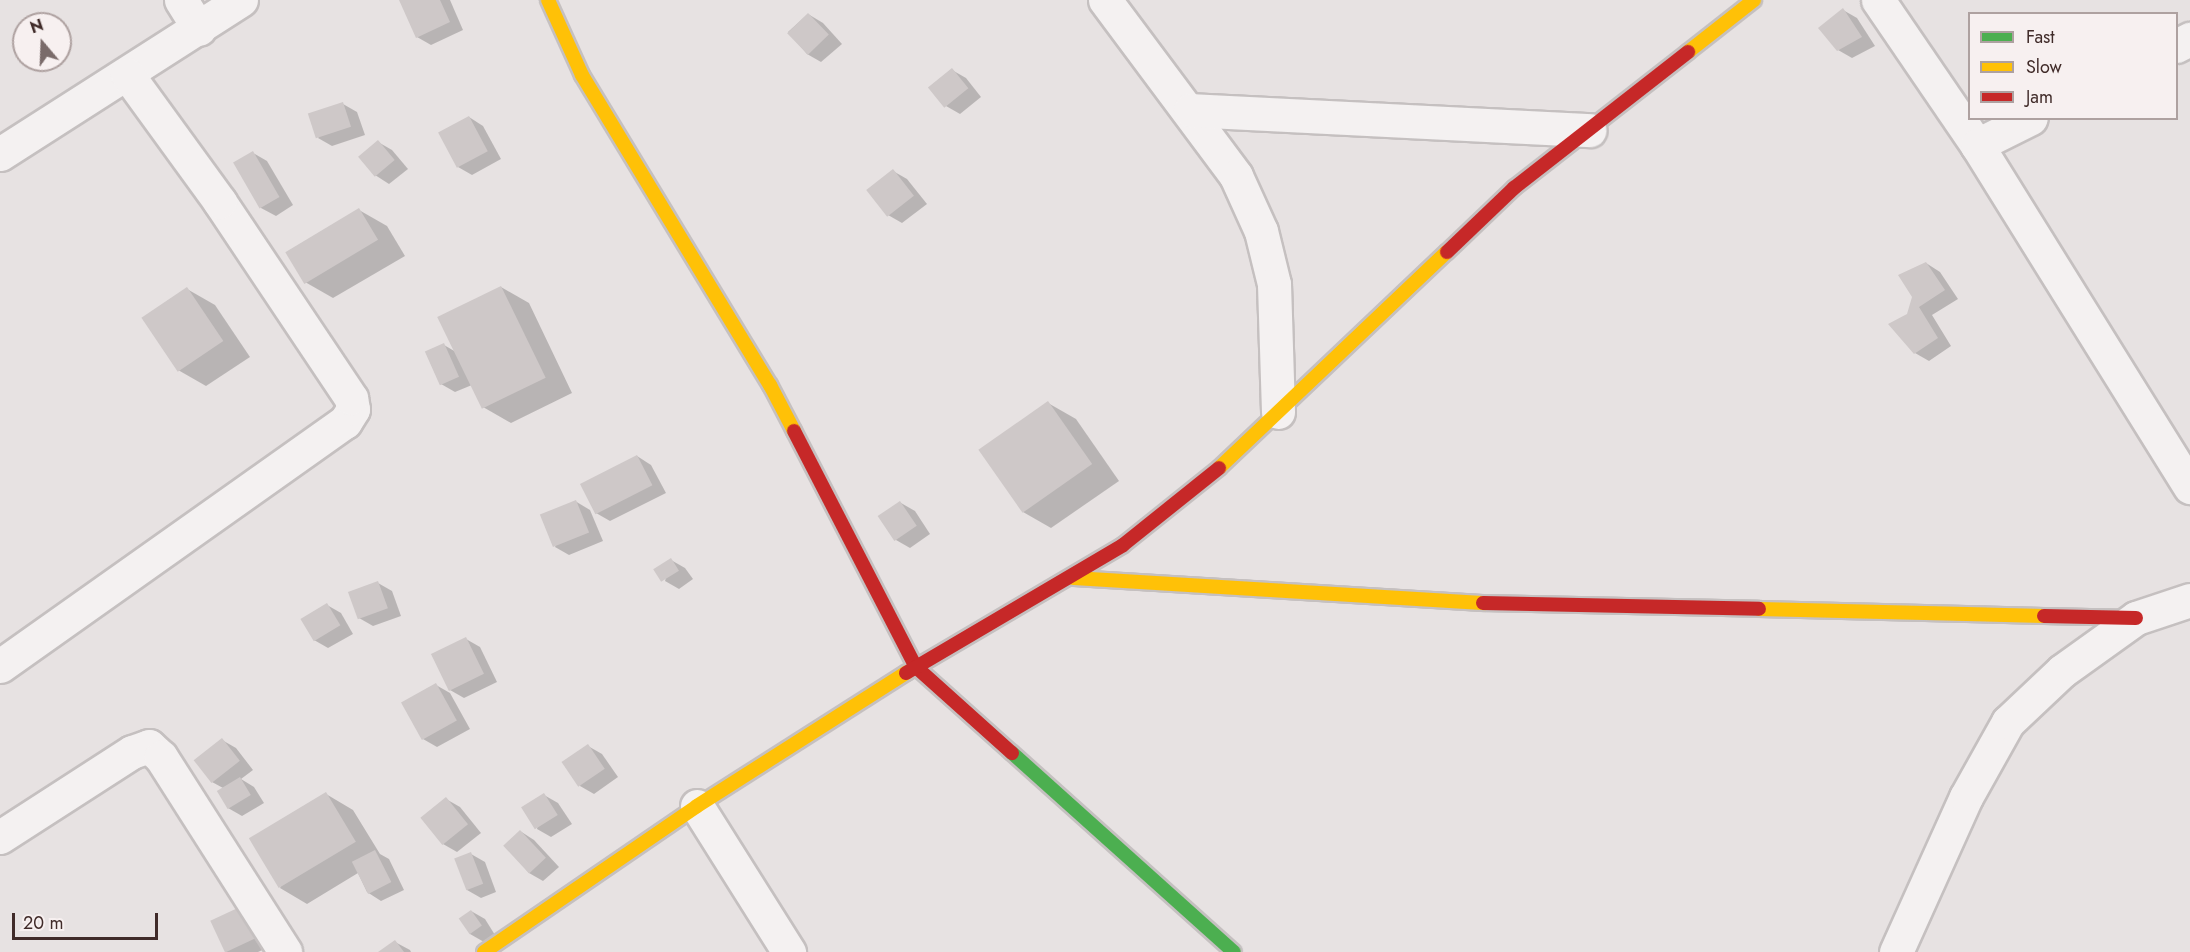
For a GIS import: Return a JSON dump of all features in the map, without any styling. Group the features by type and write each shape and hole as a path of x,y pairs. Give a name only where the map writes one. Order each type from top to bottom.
{"street":[{"path":"181,0 199,29"},
{"path":"0,154 199,29 241,0"},
{"path":"548,0 582,75 770,385 916,668 1234,952"},
{"path":"1105,0 1190,110 1236,176 1261,231 1274,284 1278,412"},
{"path":"484,952 697,806 916,668 1073,578 1176,504 1235,455 1514,189 1754,0"},
{"path":"1878,0 1977,145 2190,487"},
{"path":"0,666 345,422 353,409 351,398 220,202 127,74"},
{"path":"1190,110 1590,130"},
{"path":"1977,145 2027,120"},
{"path":"1073,578 1481,603 2136,618"},
{"path":"1896,952 1966,797 2008,722 2062,671 2136,618 2190,600"},
{"path":"0,837 132,752 149,746 161,757 285,952"},
{"path":"697,806 789,952"}],"building":[{"path":"399,0 440,0 450,22 416,38"},
{"path":"1843,8 1862,37 1837,51 1818,28"},
{"path":"808,13 829,35 808,55 787,33"},
{"path":"952,68 968,88 944,108 928,88"},
{"path":"343,102 351,127 316,138 308,113"},
{"path":"469,116 488,151 457,168 438,132"},
{"path":"378,140 395,160 375,177 358,157"},
{"path":"253,151 280,197 260,208 233,162"},
{"path":"893,169 914,196 887,217 866,190"},
{"path":"359,208 378,240 304,284 285,252"},
{"path":"1926,262 1945,290 1919,307 1938,338 1914,354 1888,324 1907,314 1912,297 1898,275"},
{"path":"501,286 546,378 482,409 437,317"},
{"path":"187,287 223,341 178,372 141,318"},
{"path":"444,343 459,377 440,385 425,352"},
{"path":"1048,401 1092,464 1023,513 978,450"},
{"path":"637,455 652,485 595,514 580,484"},
{"path":"576,500 589,532 553,547 540,515"},
{"path":"900,501 917,526 894,541 878,516"},
{"path":"671,558 679,571 661,582 653,569"},
{"path":"378,581 388,608 358,619 348,592"},
{"path":"327,603 340,625 314,641 300,619"},
{"path":"466,637 484,674 449,691 431,654"},
{"path":"436,683 457,721 422,740 401,702"},
{"path":"222,738 240,761 211,783 194,760"},
{"path":"588,744 605,769 578,787 561,762"},
{"path":"240,777 251,795 228,809 217,791"},
{"path":"326,792 356,842 279,888 249,838"},
{"path":"544,793 558,815 535,829 521,807"},
{"path":"446,797 468,824 442,845 420,818"},
{"path":"520,830 546,858 529,873 503,846"},
{"path":"375,850 391,882 368,894 352,862"},
{"path":"471,852 483,884 466,890 454,858"},
{"path":"242,906 257,938 225,952 210,921"},
{"path":"471,910 482,926 470,934 459,919"},
{"path":"395,940 404,952 378,952"}],"traffic: fast":[{"path":"1012,753 1234,952"}],"traffic: slow":[{"path":"548,0 582,75 770,385 794,431"},
{"path":"1688,52 1754,0"},
{"path":"1219,468 1447,252"},
{"path":"1073,578 1483,603"},
{"path":"1759,609 2044,616"},
{"path":"484,952 697,806 906,673"}],"traffic: jam":[{"path":"1447,252 1514,188 1688,52"},
{"path":"794,431 916,667 1012,753"},
{"path":"906,673 1123,545 1219,468"},
{"path":"1483,603 1759,609"},
{"path":"2044,616 2136,618"}]}
